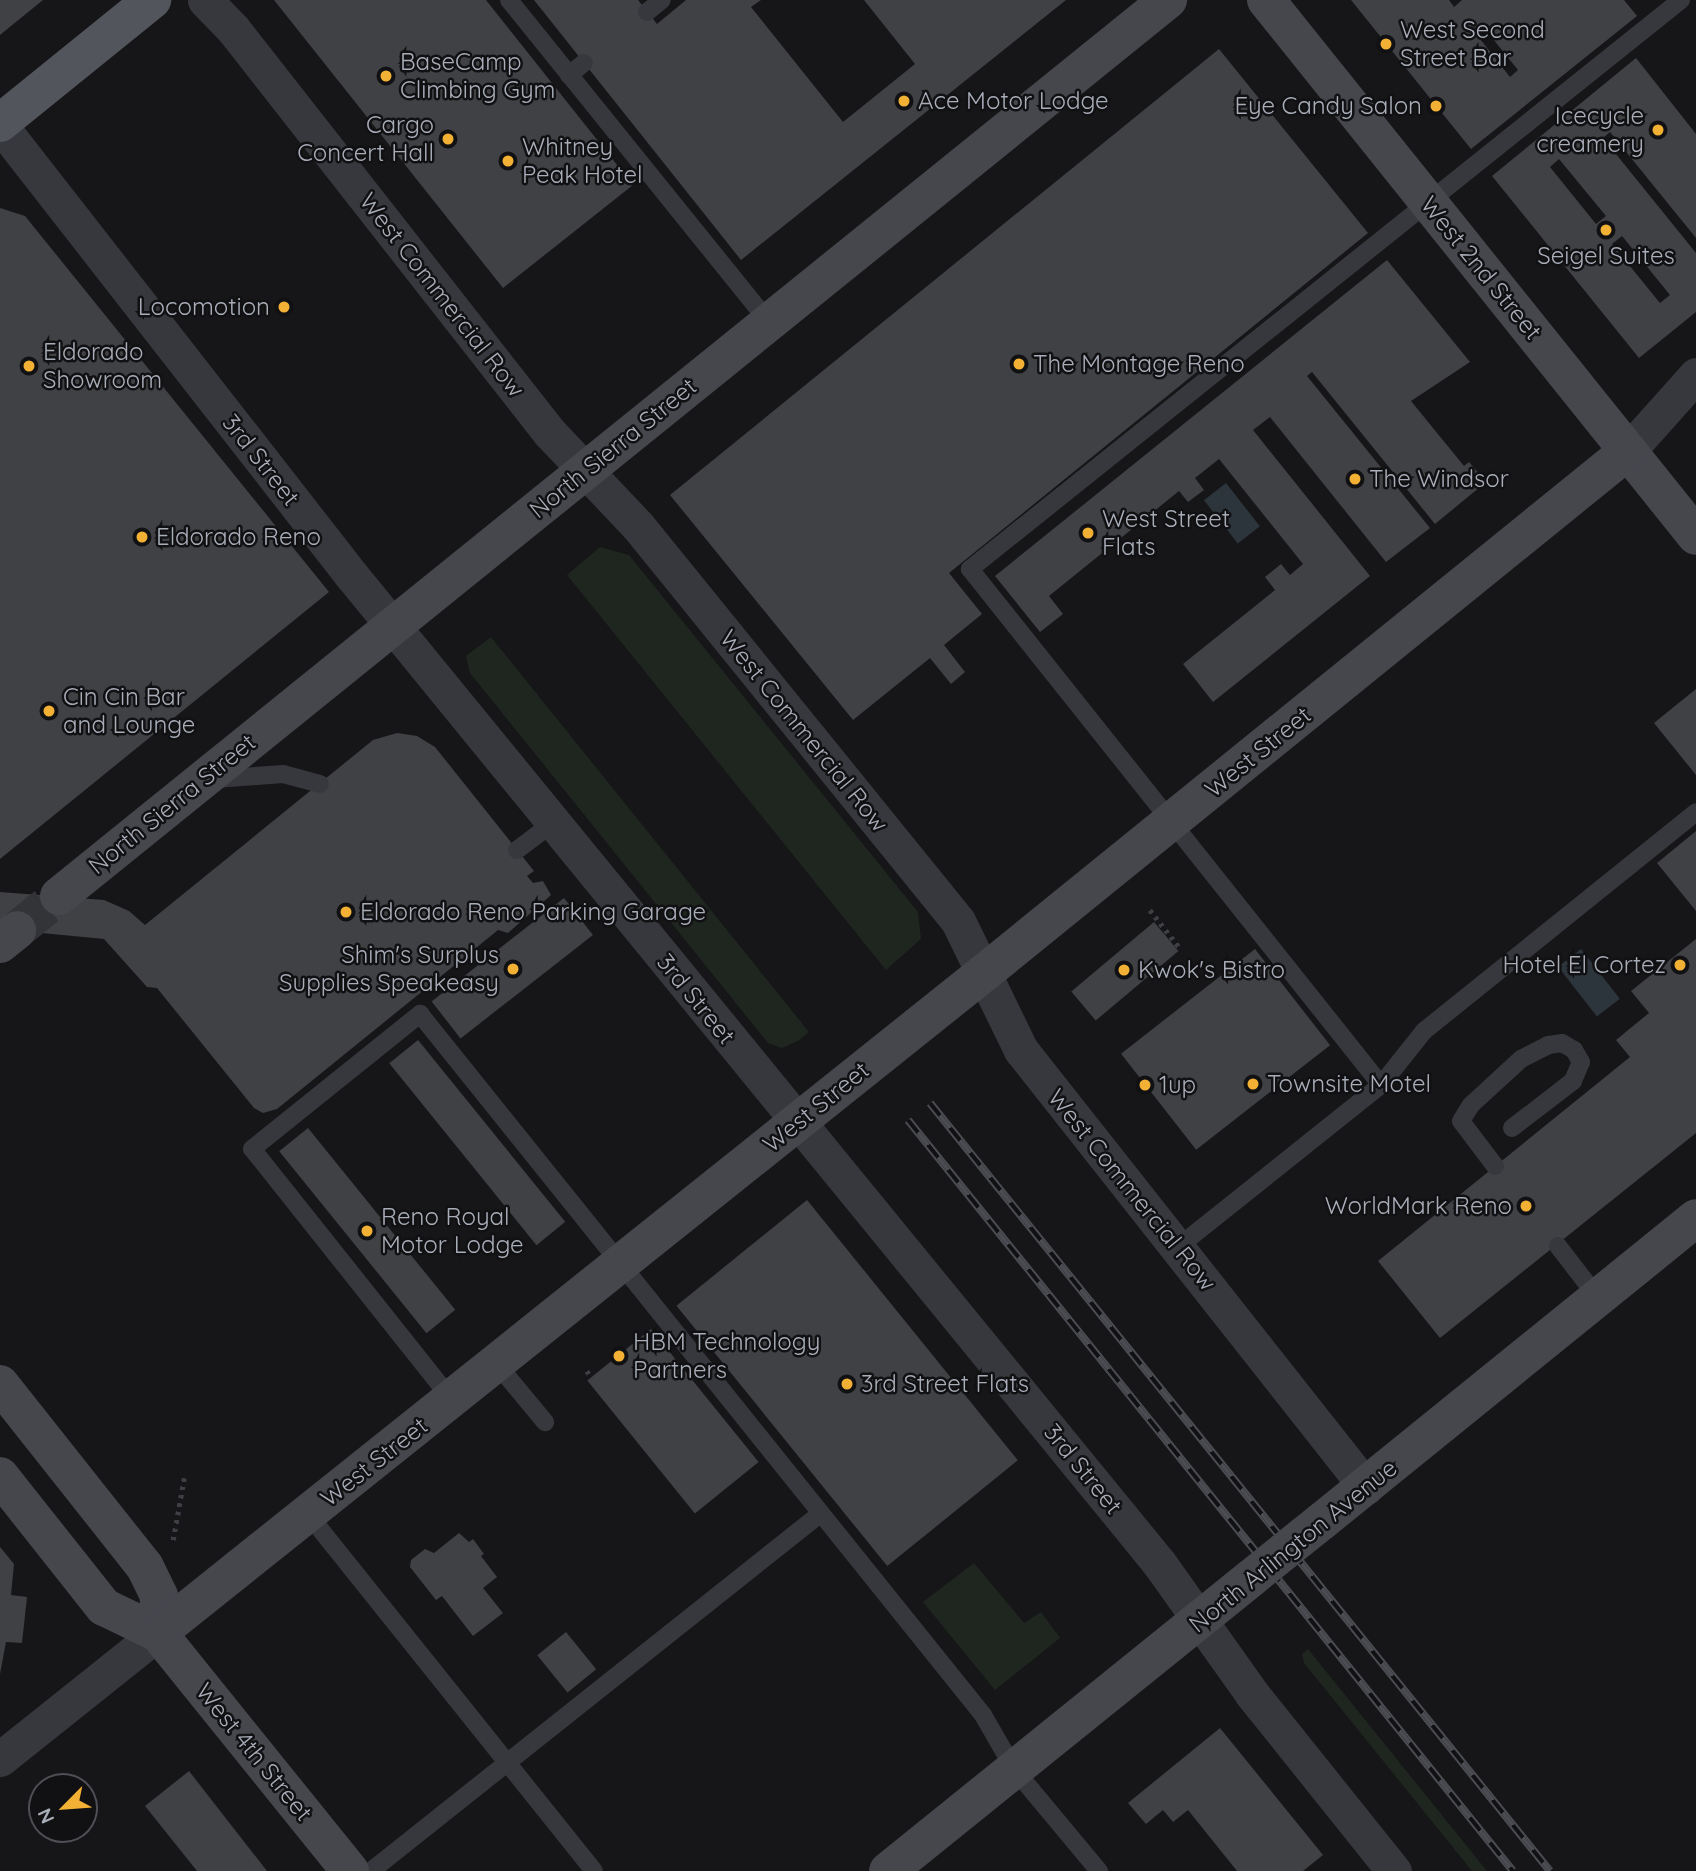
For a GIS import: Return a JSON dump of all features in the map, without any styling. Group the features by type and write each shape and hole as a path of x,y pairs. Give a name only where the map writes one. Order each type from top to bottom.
{"main road":[{"path":"0,124 152,0"},
{"name":"North Sierra Street","path":"58,895 1168,0"},
{"name":"West 2nd Street","path":"1266,0 1696,536"},
{"name":"West Street","path":"158,1633 984,974 1628,450"},
{"name":"North Arlington Avenue","path":"888,1871 1696,1219"},
{"path":"0,1384 145,1567 159,1596 158,1633"},
{"name":"West 4th Street","path":"0,1476 104,1606 158,1633 351,1871"}],"street":[{"name":"West Commercial Row","path":"205,0 233,29 549,432 587,470 958,921 1021,1050 1366,1487"},
{"name":"3rd Street","path":"0,124 750,1067 799,1121 1201,1620 1252,1694 1394,1871"},
{"name":"West Street","path":"1628,450 1696,375"},
{"name":"West Street","path":"1628,450 1696,414"},
{"name":"West Street","path":"0,1759 158,1633"}],"lane":[{"path":"509,0 768,321"},
{"path":"647,12 662,0"},
{"path":"1381,1085 970,569 1681,0"},
{"path":"569,75 584,63"},
{"path":"201,780 283,774 320,784"},
{"path":"1178,1247 1381,1085 1424,1031 1696,812"},
{"path":"517,850 554,822"},
{"path":"452,1400 252,1149 419,1014 983,1715 1014,1769 1098,1871"},
{"path":"1495,1166 1461,1121 1471,1105 1521,1059 1548,1045 1562,1043 1574,1050 1581,1062 1573,1081 1512,1128"},
{"path":"1558,1246 1598,1298"},
{"path":"496,1363 545,1422"},
{"path":"308,1514 594,1871"},
{"path":"371,1871 820,1514"}],"path":[{"path":"1150,911 1179,947"},
{"path":"614,1349 619,1356"},
{"path":"587,1371 592,1378"},
{"path":"170,1552 184,1478"}],"shaded area":[{"path":"1226,483 1260,526 1238,544 1204,500"},
{"path":"600,547 629,555 918,912 921,939 886,970 567,575"},
{"path":"491,637 809,1032 798,1041 782,1048 768,1043 470,673 466,656"},
{"path":"1581,949 1620,999 1597,1016 1558,967"},
{"path":"974,1563 1024,1623 1041,1612 1060,1638 995,1690 923,1602"},
{"path":"1308,1649 1487,1871 1472,1871 1304,1663 1302,1654"}],"building":[{"path":"0,0 43,0 0,35"},
{"name":"Whitney Peak Hotel","path":"274,0 486,0 633,185 503,288"},
{"path":"534,0 638,0 657,24 686,0 761,0 751,7 843,122 915,64 864,0 1066,0 741,260"},
{"path":"1351,0 1449,0 1454,7 1462,0 1624,0 1637,16 1471,149","holes":["1485,29 1518,70 1510,77 1477,35"]},
{"name":"The Montage Reno","path":"1219,49 1368,233 949,573 982,614 944,645 965,672 951,684 930,658 853,720 670,495"},
{"name":"Seigel Suites","path":"1636,58 1696,134 1696,238 1610,132 1603,138 1696,253 1696,312 1639,358 1492,176","holes":["1559,159 1606,216 1596,224 1550,167","1622,236 1670,295 1660,303 1612,244"]},
{"name":"Eldorado Reno","path":"0,208 25,216 329,592 0,859"},
{"path":"1387,260 1470,362 1411,401 1464,466 1469,462 1486,482 1435,524 1312,372 1307,376 1430,528 1386,562 1270,417 1253,430 1370,576 1213,702 1183,664 1275,590 1265,577 1281,564 1290,575 1303,564 1219,459 1195,478 1204,490 1188,502 1179,491 1049,596 1063,614 1040,632 995,576"},
{"path":"1696,689 1696,775 1654,723"},
{"name":"Eldorado Reno Parking Garage","path":"397,733 417,736 435,747 534,871 527,876 533,883 543,881 551,895 508,933 498,930 277,1109 263,1113 254,1108 157,988 147,987 104,939 0,929 0,892 104,900 129,911 145,925 373,740"},
{"path":"1696,831 1696,911 1657,863"},
{"name":"Shim's Surplus Supplies Speakeasy","path":"564,898 593,935 461,1038 432,1001"},
{"name":"Kwok's Bistro","path":"1154,922 1178,951 1096,1021 1071,991"},
{"name":"WorldMark Reno","path":"1696,939 1696,1133 1440,1338 1378,1261 1630,1057 1616,1040 1649,1013 1631,991"},
{"path":"1255,949 1330,1045 1196,1150 1121,1054"},
{"path":"418,1040 565,1222 537,1245 389,1063"},
{"name":"Reno Royal Motor Lodge","path":"308,1128 455,1310 427,1333 279,1151"},
{"name":"3rd Street Flats","path":"807,1200 1018,1460 887,1566 676,1306"},
{"path":"651,1329 759,1462 695,1513 587,1381"},
{"path":"459,1533 469,1542 473,1539 484,1554 481,1556 497,1577 483,1588 503,1613 473,1636 442,1596 436,1600 410,1567 411,1560 425,1549 434,1553"},
{"path":"0,1547 14,1564 11,1595 27,1597 22,1643 6,1642 0,1674"},
{"path":"566,1632 596,1669 567,1693 537,1655"},
{"path":"1220,1728 1323,1855 1303,1871 1237,1871 1188,1810 1173,1822 1163,1810 1146,1824 1128,1803"},
{"path":"189,1771 267,1871 197,1871 145,1806"}],"tunnel":[{"path":"17,930 59,896"}],"railway":[{"path":"930,1103 1550,1871"},
{"path":"908,1120 1513,1871"}],"place":[{"name":"West Second Street Bar","path":"1386,44"},
{"name":"BaseCamp Climbing Gym","path":"386,76"},
{"name":"Ace Motor Lodge","path":"904,101"},
{"name":"Eye Candy Salon","path":"1436,106"},
{"name":"Icecycle creamery","path":"1658,130"},
{"name":"Cargo Concert Hall","path":"448,139"},
{"name":"Whitney Peak Hotel","path":"508,161"},
{"name":"Seigel Suites","path":"1606,230"},
{"name":"Locomotion","path":"284,307"},
{"name":"The Montage Reno","path":"1019,364"},
{"name":"Eldorado Showroom","path":"29,366"},
{"name":"The Windsor","path":"1355,479"},
{"name":"West Street Flats","path":"1088,533"},
{"name":"Eldorado Reno","path":"142,537"},
{"name":"Cin Cin Bar and Lounge","path":"49,711"},
{"name":"Eldorado Reno Parking Garage","path":"346,912"},
{"name":"Hotel El Cortez","path":"1680,965"},
{"name":"Shim's Surplus Supplies Speakeasy","path":"513,969"},
{"name":"Kwok's Bistro","path":"1124,970"},
{"name":"Townsite Motel","path":"1253,1084"},
{"name":"1up","path":"1145,1085"},
{"name":"WorldMark Reno","path":"1526,1206"},
{"name":"Reno Royal Motor Lodge","path":"367,1231"},
{"name":"HBM Technology Partners","path":"619,1356"},
{"name":"3rd Street Flats","path":"847,1384"}]}
